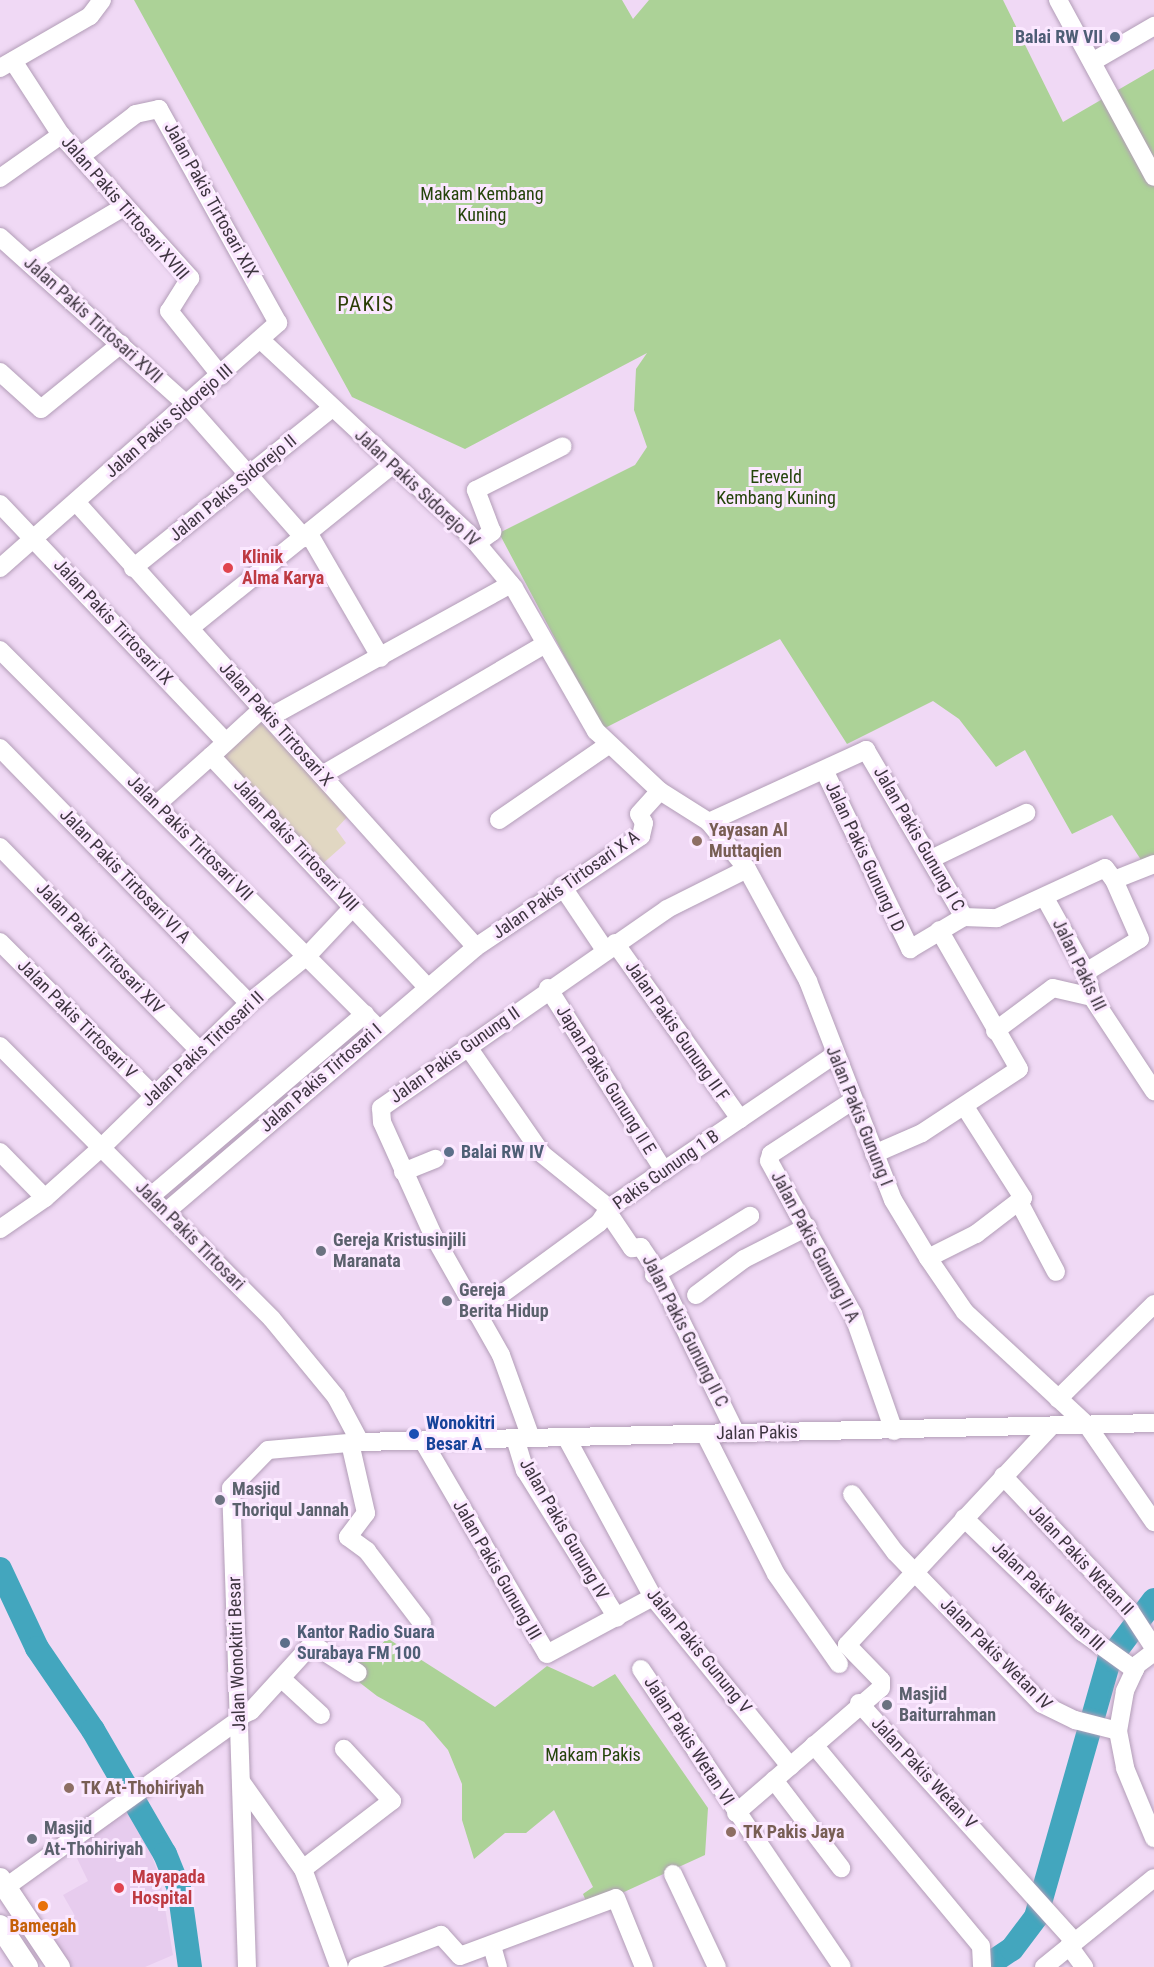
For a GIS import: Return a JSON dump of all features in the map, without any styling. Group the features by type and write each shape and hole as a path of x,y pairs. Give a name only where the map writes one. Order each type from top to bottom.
{"main road":[{"path":"3,1883 59,1967"},
{"path":"0,1926 27,1967"}],"street":[{"path":"7,64 90,16 102,0"},
{"path":"1060,1 1154,177"},
{"path":"1092,62 1154,26"},
{"name":"Jalan Pakis Tirtosari XVIII","path":"7,64 61,135 81,156 122,208 190,278 169,311 221,376"},
{"name":"Jalan Pakis Tirtosari XIX","path":"81,156 136,114 159,109 277,322 263,342"},
{"path":"0,178 61,135"},
{"path":"28,263 122,208"},
{"name":"Jalan Pakis Tirtosari XVII","path":"0,237 186,404 307,536 381,658"},
{"name":"Jalan Pakis Sidorejo III","path":"0,568 186,404 263,342"},
{"name":"Jalan Pakis Sidorejo IV","path":"263,342 391,466 477,543 511,584 544,645 608,745 660,791"},
{"path":"0,372 41,410 121,344"},
{"name":"Jalan Pakis Sidorejo II","path":"133,568 332,408"},
{"path":"477,543 492,532 475,491 563,446"},
{"path":"190,628 391,466"},
{"name":"Jalan Pakis Tirtosari X","path":"76,502 476,947"},
{"name":"Jalan Pakis Tirtosari IX","path":"0,504 34,537 225,741"},
{"path":"156,805 225,741 266,713 381,658 511,584"},
{"path":"322,775 544,645"},
{"name":"Jalan Pakis Tirtosari VII","path":"0,651 308,955 378,1028"},
{"path":"499,820 608,745"},
{"name":"Jalan Pakis Tirtosari VI A","path":"0,748 249,1004"},
{"name":"Jalan Pakis Gunung I C","path":"709,822 866,750 964,917 998,918 1046,897 1109,874 1152,870"},
{"name":"Jalan Pakis Tirtosari VIII","path":"211,756 427,987"},
{"name":"Jalan Pakis Gunung I D","path":"824,770 908,948 964,917"},
{"name":"Jalan Pakis Gunung I","path":"660,791 709,822 747,868 808,981 833,1056 893,1200 928,1258 965,1312 1087,1425 1154,1522"},
{"name":"Jalan Pakis Tirtosari X A","path":"476,947 562,886 641,836 644,824 639,814 660,791"},
{"path":"931,859 1026,813"},
{"name":"Jalan Pakis Tirtosari XIV","path":"0,847 199,1050"},
{"name":"Jalan Pakis Gunung II","path":"523,1438 507,1368 403,1172 381,1108 610,946 747,868"},
{"path":"1086,972 1140,939 1109,874"},
{"name":"Jalan Pakis Gunung II F","path":"562,886 740,1119"},
{"name":"Jalan Pakis III","path":"1046,897 1086,972 1092,997 1154,1091"},
{"name":"Jalan Pakis Tirtosari II","path":"0,1229 45,1198 102,1147 199,1050 249,1004 308,955 352,907"},
{"path":"874,1154 922,1133 965,1107 1018,1069 939,930"},
{"name":"Jalan Pakis Tirtosari V","path":"0,942 154,1096"},
{"name":"Jalan Pakis Tirtosari I","path":"167,1211 378,1028 476,947"},
{"name":"Japan Pakis Gunung II E","path":"548,988 664,1171"},
{"path":"995,1031 1051,988 1092,997"},
{"name":"Jalan Pakis Tirtosari I","path":"151,1196 365,1014"},
{"name":"Jalan Pakis Tirtosari","path":"0,1046 167,1211 272,1319 336,1397 355,1443 366,1513 348,1537 367,1551 422,1623"},
{"path":"468,1047 542,1154 608,1210"},
{"name":"Pakis Gunung 1 B","path":"476,1313 599,1223 608,1210 833,1056"},
{"name":"Jalan Pakis Gunung II A","path":"852,1101 769,1157 853,1314 894,1431"},
{"path":"928,1258 976,1234 1019,1202 1023,1194 965,1107"},
{"path":"0,1152 45,1198"},
{"path":"403,1172 436,1159"},
{"path":"1019,1202 1056,1272"},
{"name":"Jalan Pakis Gunung II C","path":"608,1210 632,1248 642,1248 700,1365 708,1370 736,1433"},
{"path":"654,1275 750,1215"},
{"path":"696,1295 744,1259 807,1227"},
{"path":"1058,1399 1154,1304"},
{"name":"Jalan Pakis","path":"355,1443 1154,1423"},
{"path":"705,1434 776,1574 840,1655 918,1574 964,1518 1050,1426"},
{"name":"Jalan Pakis Gunung V","path":"566,1437 653,1598 789,1766"},
{"name":"Jalan Pakis Gunung IV","path":"523,1438 525,1470 617,1618"},
{"name":"Jalan Pakis Gunung III","path":"423,1441 547,1654 653,1598"},
{"name":"Jalan Wonokitri Besar","path":"247,1967 234,1479 276,1448 355,1443"},
{"name":"Jalan Pakis Wetan II","path":"1003,1476 1135,1617 1154,1650"},
{"name":"Jalan Pakis Wetan IV","path":"852,1494 918,1574 1042,1704 1075,1720 1118,1731"},
{"name":"Jalan Pakis Wetan III","path":"964,1518 1109,1654 1135,1670"},
{"path":"3,1883 131,1799 240,1718 282,1679 312,1644 358,1673"},
{"path":"1154,1650 1135,1670 1118,1731 1125,1768 1154,1838"},
{"name":"Jalan Pakis Wetan V","path":"840,1655 883,1684 859,1703 1035,1894 1072,1944 1084,1967"},
{"name":"Jalan Pakis Wetan VI","path":"641,1669 736,1813 843,1967"},
{"path":"282,1679 321,1715"},
{"name":"Jalan Pakis Wetan VI","path":"736,1813 859,1703"},
{"path":"814,1744 981,1946 981,1963"},
{"path":"303,1869 392,1802 344,1749"},
{"path":"774,1780 841,1868"},
{"path":"242,1783 303,1869 339,1967"},
{"path":"673,1874 717,1967"},
{"path":"1044,1967 1154,1878"},
{"path":"357,1967 441,1935 459,1957 616,1898 644,1967"},
{"path":"492,1946 498,1967"}],"shaded area":[{"path":"256,718 349,815 336,829 346,843 320,866 220,758"},
{"name":"Mayapada Hospital","path":"125,1807 145,1836 160,1879 173,1955 145,1967 71,1967 47,1933 75,1916 63,1895 88,1881 72,1848"}],"green space":[{"name":"Makam Kembang Kuning","path":"134,0 622,0 633,19 649,0 1003,0 1063,122 1154,69 1154,858 1143,863 1112,815 1072,834 1025,750 996,767 959,719 933,701 847,744 780,639 603,729 499,533 635,465 647,447 634,410 636,369 647,353 465,449 352,397"},
{"name":"Makam Pakis","path":"387,1638 495,1707 547,1666 593,1687 615,1674 708,1808 705,1855 589,1908 583,1894 593,1887 554,1810 526,1833 505,1833 474,1859 462,1820 462,1784 448,1750 424,1722 377,1696 315,1648 369,1659"}],"waterway":[{"path":"0,1569 37,1648 93,1730 165,1854 179,1888 190,1967"},
{"path":"985,1967 1012,1949 1036,1917 1109,1660 1154,1600"}],"place":[{"name":"Balai RW VII","path":"1115,37"},
{"name":"Klinik Alma Karya","path":"228,568"},
{"name":"Yayasan Al Muttaqien","path":"697,841"},
{"name":"Balai RW IV","path":"449,1152"},
{"name":"Gereja Kristusinjili Maranata","path":"321,1251"},
{"name":"Gereja Berita Hidup","path":"447,1301"},
{"name":"Wonokitri Besar A","path":"414,1434"},
{"name":"Masjid Thoriqul Jannah","path":"220,1500"},
{"name":"Kantor Radio Suara Surabaya FM 100","path":"285,1643"},
{"name":"Masjid Baiturrahman","path":"887,1705"},
{"name":"TK At-Thohiriyah","path":"69,1788"},
{"name":"TK Pakis Jaya","path":"731,1832"},
{"name":"Masjid At-Thohiriyah","path":"32,1839"},
{"name":"Mayapada Hospital","path":"119,1888"},
{"name":"Bamegah","path":"43,1906"}],"district":[{"name":"PAKIS","path":"366,304"}],"park label":[{"name":"Ereveld Kembang Kuning","path":"776,488"}]}
